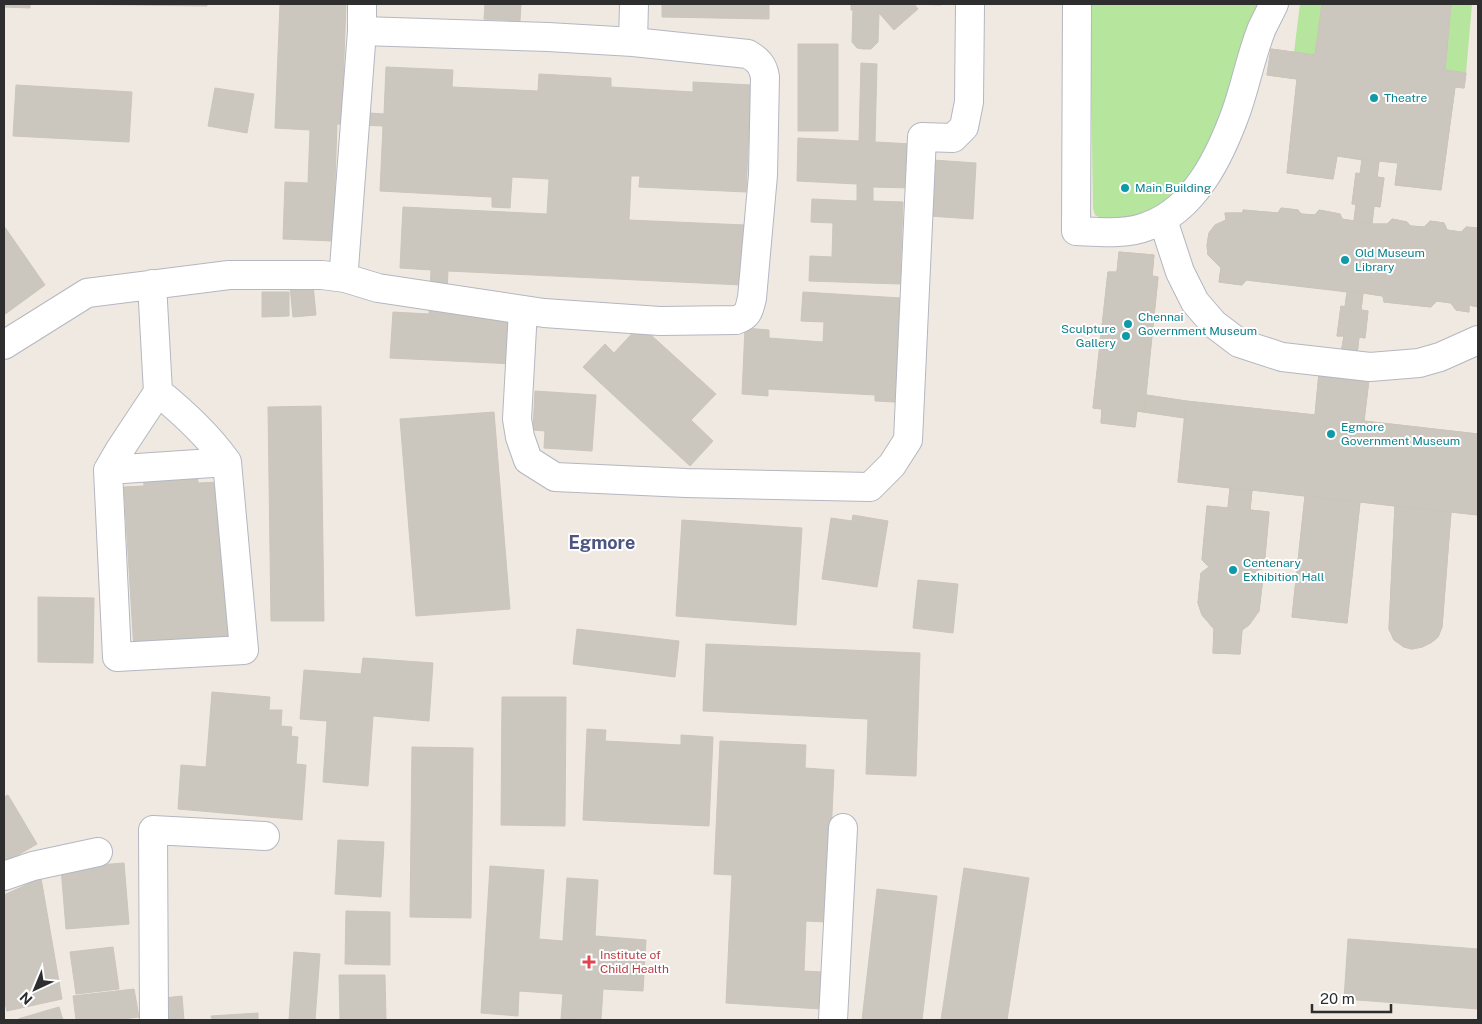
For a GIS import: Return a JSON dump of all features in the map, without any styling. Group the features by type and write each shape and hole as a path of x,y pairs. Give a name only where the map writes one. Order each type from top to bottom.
{"street":[{"path":"345,278 344,268 362,31 362,4"},
{"path":"632,42 634,4"},
{"path":"523,310 517,419 520,437 528,460 555,478 870,487 892,465 908,440 922,137 953,138 964,126 969,102 970,4"},
{"path":"1077,4 1076,231 1106,232 1130,231 1147,227 1163,220 1180,207 1199,187 1216,156 1236,112 1262,28 1274,4"},
{"path":"4,345 87,292 229,275 322,275 345,278 378,288 544,313 660,321 736,320 744,317 749,310 752,298 763,175 765,101 763,69 758,59 748,54 632,42 548,37 362,31"},
{"path":"1163,220 1180,272 1195,302 1214,324 1239,343 1282,357 1370,367 1419,363 1440,357 1478,340"},
{"path":"152,284 158,392 108,470 117,657 244,650 227,462 213,442 186,414 158,392"},
{"path":"108,470 227,462"},
{"path":"833,1020 843,828"},
{"path":"154,1020 153,830 264,836"},
{"path":"4,876 33,866 98,852"}],"green space":[{"path":"1090,4 1263,4 1199,171 1156,211 1125,220 1105,220 1095,215 1093,208"},
{"path":"1300,4 1322,4 1315,55 1294,52"},
{"path":"1451,4 1472,4 1466,73 1445,70"}],"building":[{"path":"4,4 30,4 30,8 4,7"},
{"path":"62,4 207,4 207,6"},
{"path":"280,4 346,4 342,111 384,114 386,67 453,70 452,87 538,91 539,74 611,78 611,87 693,92 693,82 751,85 746,192 639,187 640,176 631,176 629,220 745,225 742,285 448,271 446,313 516,316 514,364 390,358 393,312 429,314 431,270 400,268 403,207 547,214 549,179 512,177 510,208 492,207 492,197 380,191 383,126 337,124 333,241 283,239 285,182 308,183 310,130 275,128"},
{"path":"485,4 521,4 520,21 484,19"},
{"path":"662,4 769,4 769,19 662,17"},
{"path":"851,4 914,4 918,9 894,30 879,13 878,42 871,49 863,49 857,48 852,42 853,10 851,10"},
{"name":"Theatre","path":"1322,4 1451,4 1445,70 1466,73 1464,88 1455,87 1441,190 1395,185 1398,163 1337,156 1333,179 1287,173 1297,79 1267,75 1271,49 1315,55"},
{"name":"Chennai Government Museum","path":"1322,4 1451,4 1445,70 1466,73 1464,88 1455,87 1441,190 1395,185 1398,163 1379,161 1377,177 1384,178 1380,207 1374,206 1372,224 1387,224 1392,219 1407,222 1411,226 1424,227 1430,221 1444,223 1447,230 1461,232 1466,227 1478,228 1478,307 1469,305 1469,312 1456,310 1451,303 1437,301 1431,307 1384,302 1383,296 1363,293 1361,310 1368,311 1365,338 1359,337 1357,355 1369,379 1364,421 1478,434 1478,515 1451,512 1442,627 1438,637 1432,642 1412,649 1404,647 1394,640 1389,629 1395,506 1360,502 1347,623 1292,617 1305,496 1252,490 1250,510 1269,512 1264,568 1256,571 1263,577 1259,611 1249,625 1242,630 1240,654 1213,653 1214,629 1202,615 1198,603 1201,573 1209,567 1202,560 1207,506 1228,508 1230,488 1178,482 1185,418 1137,411 1135,427 1101,423 1102,409 1093,408 1108,272 1117,272 1119,252 1154,255 1152,276 1158,277 1146,395 1315,415 1319,373 1341,353 1344,336 1337,336 1341,306 1345,307 1347,292 1246,280 1242,285 1219,282 1221,268 1208,255 1207,245 1209,233 1215,225 1226,220 1225,213 1243,213 1243,210 1278,213 1281,208 1298,210 1301,214 1315,215 1319,210 1340,214 1342,219 1354,221 1356,204 1352,204 1356,173 1360,174 1362,160 1337,156 1333,179 1287,173 1297,79 1267,75 1271,49 1315,55"},
{"path":"798,44 838,44 838,131 798,131"},
{"path":"861,63 877,64 875,142 913,144 911,188 873,187 873,201 903,202 900,284 809,281 810,256 832,257 833,223 811,222 812,199 857,201 857,184 797,181 798,138 859,141"},
{"path":"16,85 132,92 129,142 13,136"},
{"path":"215,88 254,94 247,133 208,126"},
{"path":"933,160 976,163 973,219 929,216"},
{"path":"1362,160 1379,161 1377,177 1384,178 1380,207 1374,206 1372,224 1354,221 1356,204 1352,204 1356,173 1360,174"},
{"name":"Old Museum Library","path":"1281,208 1298,210 1301,214 1315,215 1319,210 1340,214 1342,219 1372,224 1387,224 1392,219 1407,222 1411,226 1424,227 1430,221 1444,223 1447,230 1461,232 1466,227 1478,228 1478,307 1469,305 1469,312 1456,310 1451,303 1437,301 1431,307 1384,302 1383,296 1363,293 1246,280 1242,285 1219,282 1221,268 1208,255 1207,245 1209,233 1215,225 1226,220 1225,213 1243,213 1243,210 1278,213"},
{"path":"4,226 45,285 4,315"},
{"name":"Sculpture Gallery","path":"1119,252 1154,255 1152,276 1158,277 1144,412 1137,411 1135,427 1101,423 1102,409 1093,408 1108,272 1117,272"},
{"path":"313,285 316,315 293,317 290,287"},
{"path":"262,292 289,292 289,316 262,317"},
{"path":"803,292 901,298 895,402 875,401 875,395 768,389 768,396 742,394 745,328 769,330 769,338 823,342 824,322 801,321"},
{"path":"1347,292 1363,293 1361,310 1368,311 1365,338 1359,337 1357,355 1341,353 1344,336 1337,336 1341,306 1345,307"},
{"path":"640,325 716,394 691,420 713,441 690,466 583,367 605,344 614,353"},
{"path":"1319,373 1369,379 1364,421 1478,434 1478,515 1178,482 1186,401 1315,415"},
{"path":"535,391 596,395 592,451 544,448 545,431 533,430"},
{"path":"1146,395 1186,401 1185,418 1144,412"},
{"path":"321,406 324,621 271,621 268,407"},
{"path":"494,412 510,609 416,616 400,419"},
{"path":"197,469 198,483 220,482 230,645 134,651 124,487 144,486 143,472"},
{"name":"Centenary Exhibition Hall","path":"1230,488 1252,490 1250,510 1269,512 1264,568 1256,571 1263,577 1259,611 1249,625 1242,630 1240,654 1213,653 1214,629 1202,615 1198,603 1201,573 1209,567 1202,560 1207,506 1228,508"},
{"path":"1305,496 1360,502 1347,623 1292,617"},
{"path":"1395,506 1451,512 1442,627 1438,637 1432,642 1412,649 1404,647 1394,640 1389,629"},
{"path":"853,515 888,521 877,587 822,579 831,518 852,521"},
{"path":"682,520 802,528 796,625 676,616"},
{"path":"918,580 958,584 953,633 913,628"},
{"path":"38,597 94,598 93,663 38,662"},
{"path":"577,629 679,641 675,677 573,664"},
{"path":"706,644 920,653 916,776 866,774 868,719 703,711"},
{"path":"363,658 433,663 429,721 373,716 368,786 323,782 327,721 300,719 304,670 361,674"},
{"path":"212,692 270,697 269,710 282,710 281,726 292,727 291,736 298,737 296,764 306,765 302,820 178,809 181,765 206,767"},
{"path":"502,697 566,697 565,826 501,825"},
{"path":"587,729 606,730 605,741 681,745 681,735 713,737 709,826 583,820"},
{"path":"720,741 806,745 805,768 834,770 827,922 806,921 804,971 822,972 821,1009 726,1003 732,875 714,874"},
{"path":"412,747 473,748 471,918 410,917"},
{"path":"8,795 37,844 4,863 4,797"},
{"path":"338,840 384,842 381,897 335,894"},
{"path":"124,863 129,924 66,929 61,868"},
{"path":"490,866 544,870 539,939 563,941 567,878 598,880 595,936 646,940 643,991 603,989 601,1020 561,1019 563,994 519,991 518,1016 481,1013"},
{"path":"964,868 1029,878 1007,1020 941,1020"},
{"path":"41,878 62,999 7,1011 4,1000 4,895"},
{"path":"877,889 937,896 922,1020 862,1020"},
{"path":"346,911 390,912 390,965 345,964"},
{"path":"1348,939 1478,949 1478,1009 1344,999"},
{"path":"113,947 119,989 76,994 70,952"},
{"path":"294,952 320,954 315,1020 289,1020"},
{"path":"339,975 385,975 386,1020 340,1020"},
{"path":"134,989 139,1017 113,1020 76,1020 73,996"},
{"path":"182,996 184,1020 166,1020 164,998"},
{"path":"59,1007 63,1020 18,1020 18,1019"},
{"path":"258,1013 258,1020 212,1020 211,1016"}],"place":[{"name":"Theatre","path":"1374,98"},
{"name":"Main Building","path":"1125,188"},
{"name":"Old Museum Library","path":"1345,260"},
{"name":"Chennai Government Museum","path":"1128,324"},
{"name":"Sculpture Gallery","path":"1126,336"},
{"name":"Egmore Government Museum","path":"1331,434"},
{"name":"Centenary Exhibition Hall","path":"1233,570"},
{"name":"Institute of Child Health","path":"589,962"}],"district":[{"name":"Egmore","path":"602,542"}]}
